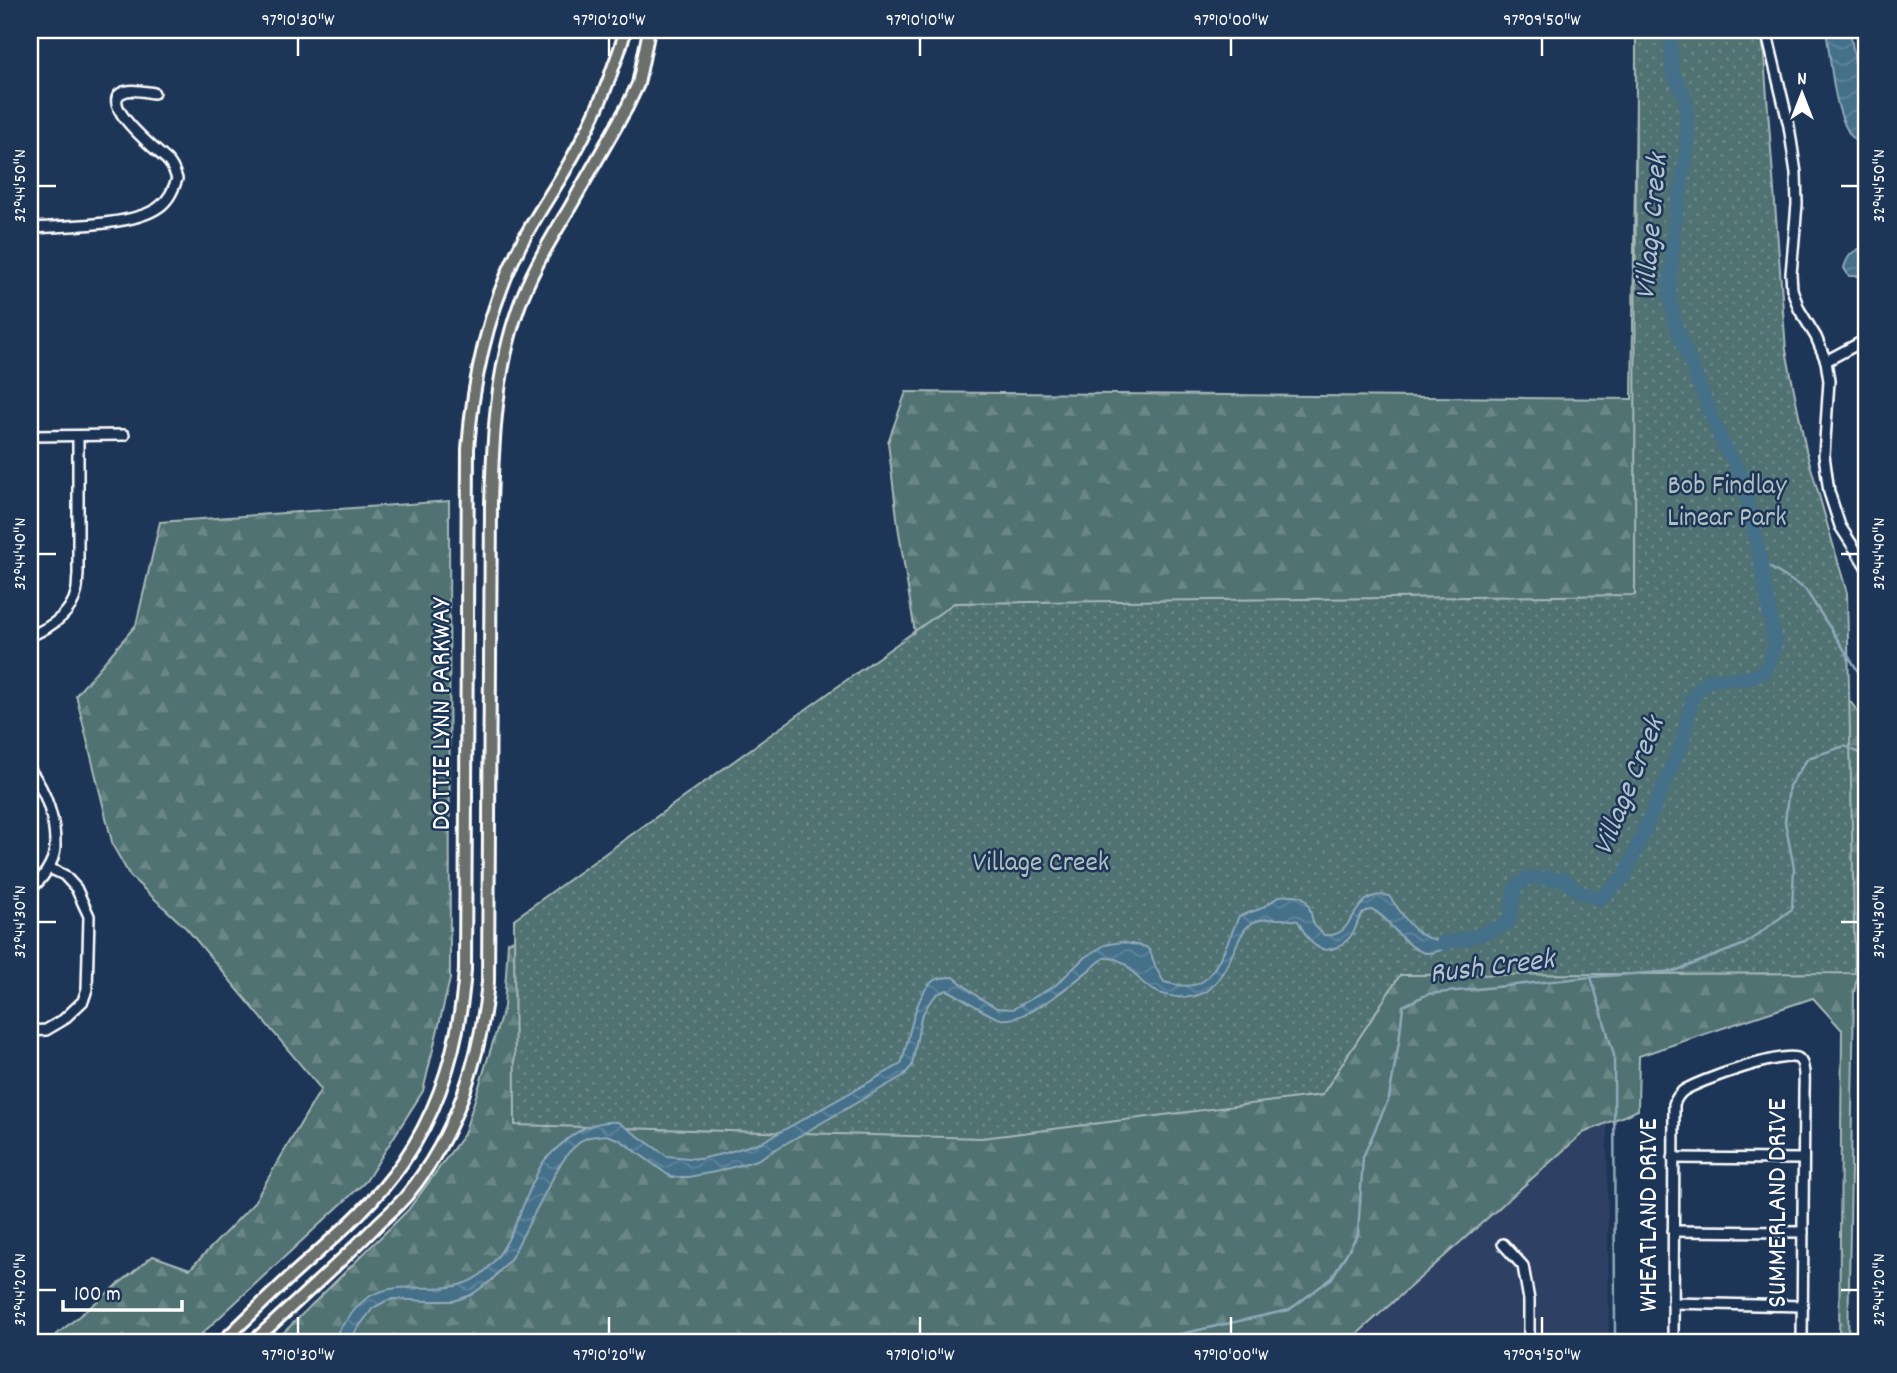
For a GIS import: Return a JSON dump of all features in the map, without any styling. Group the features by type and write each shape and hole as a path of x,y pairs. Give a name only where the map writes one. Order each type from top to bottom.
{"main road":[{"name":"DOTTIE LYNN PARKWAY","path":"221,1343 332,1240 374,1198 403,1162 425,1125 440,1092 455,1046 464,982 468,477 470,412 475,378 504,280 527,233 586,133 603,97 625,30"},
{"name":"DOTTIE LYNN PARKWAY","path":"252,1343 353,1250 407,1195 446,1134 471,1072 485,1017 488,982 492,477 500,380 517,310 543,253 638,84 649,30"},
{"path":"468,477 492,477"},
{"path":"464,982 488,982"}],"street":[{"path":"1766,30 1789,126 1796,173 1792,289 1799,309 1816,337 1826,361 1829,381 1824,455 1829,492 1839,526 1867,568"},
{"path":"30,229 120,221 159,208 170,195 177,180 174,170 168,161 128,124 118,107 118,99 128,90 154,93"},
{"path":"1826,361 1867,340"},
{"path":"30,436 124,435"},
{"path":"30,636 53,624 66,612 76,594 78,436"},
{"path":"30,770 44,795 52,819 55,850 48,868 30,889"},
{"path":"30,1031 46,1030 63,1020 83,1001 87,989 89,916 76,888 64,876 48,868"},
{"name":"WHEATLAND DRIVE","path":"1672,1343 1674,1104 1678,1096 1696,1084 1765,1060 1793,1057 1802,1062"},
{"name":"SUMMERLAND DRIVE","path":"1802,1062 1802,1343"},
{"path":"1673,1158 1803,1159"},
{"path":"1673,1231 1803,1232"},
{"path":"1503,1244 1523,1266 1529,1300 1529,1343"},
{"path":"1672,1303 1802,1306"}],"shaded area":[{"path":"1607,1123 1609,1343 1347,1343 1583,1133"}],"green space":[{"name":"Village Creek","path":"1636,30 1762,30 1786,350 1806,450 1847,593 1855,973 1400,975 1322,1095 982,1138 515,1125 514,919 954,603 1635,595"},
{"name":"Bob Findlay Linear Park","path":"1637,30 1790,629 1867,722 1867,927 1854,993 1848,1343 1839,1343 1842,1030 1813,998 1639,1056 1638,1110 1583,1133 1347,1343 518,1343 502,1340 482,1343 273,1343 408,1210 464,1134 504,1007 508,942 637,899 919,658 888,442 906,392 1632,399"},
{"path":"449,501 450,979 423,1091 366,1181 192,1343 46,1343 153,1256 190,1269 253,1204 321,1089 187,929 130,876 113,846 76,695 136,625 160,522"}],"water":[{"path":"1826,30 1850,30 1862,106 1867,114 1867,154 1849,133 1839,110"},
{"path":"1867,245 1867,273 1849,276 1844,268 1847,259"},
{"path":"1292,895 1307,901 1315,926 1324,935 1343,930 1367,900 1376,896 1389,896 1411,925 1425,937 1447,941 1462,940 1426,953 1411,945 1382,916 1368,910 1364,912 1346,941 1337,947 1324,949 1313,944 1298,921 1262,920 1252,923 1245,930 1212,987 1189,997 1174,997 1153,990 1124,963 1112,958 1104,958 1040,1006 1012,1018 995,1017 947,990 937,994 921,1017 912,1066 903,1076 757,1160 715,1172 671,1177 620,1140 606,1135 582,1140 558,1168 511,1258 492,1280 471,1295 454,1301 386,1301 373,1308 347,1343 330,1343 367,1298 397,1288 443,1288 459,1285 474,1279 488,1268 512,1232 543,1162 584,1128 600,1123 618,1122 667,1156 700,1159 764,1141 901,1064 921,997 935,980 954,977 978,997 997,1008 1013,1009 1056,985 1085,957 1105,945 1121,942 1146,947 1164,982 1194,985 1203,981 1214,969 1239,916 1260,909 1280,896"}],"waterway":[{"name":"Village Creek","path":"1443,943 1477,936 1509,922 1515,887 1528,878 1563,879 1580,892 1600,899 1624,877 1682,743 1693,696 1709,680 1750,678 1766,671 1775,644 1761,562 1742,477 1722,442 1675,324 1669,293 1675,221 1687,151 1686,100 1672,71 1670,30"},
{"name":"Rush Creek","path":"1761,562 1805,589 1867,685"},
{"name":"Rush Creek","path":"1148,1343 1289,1310 1332,1278 1358,1234 1363,1157 1389,1098 1403,1006 1428,994 1675,971 1745,944 1792,909 1794,868 1785,822 1789,786 1808,758 1845,746 1867,757"},
{"path":"1591,977 1614,1055 1615,1343"}]}
